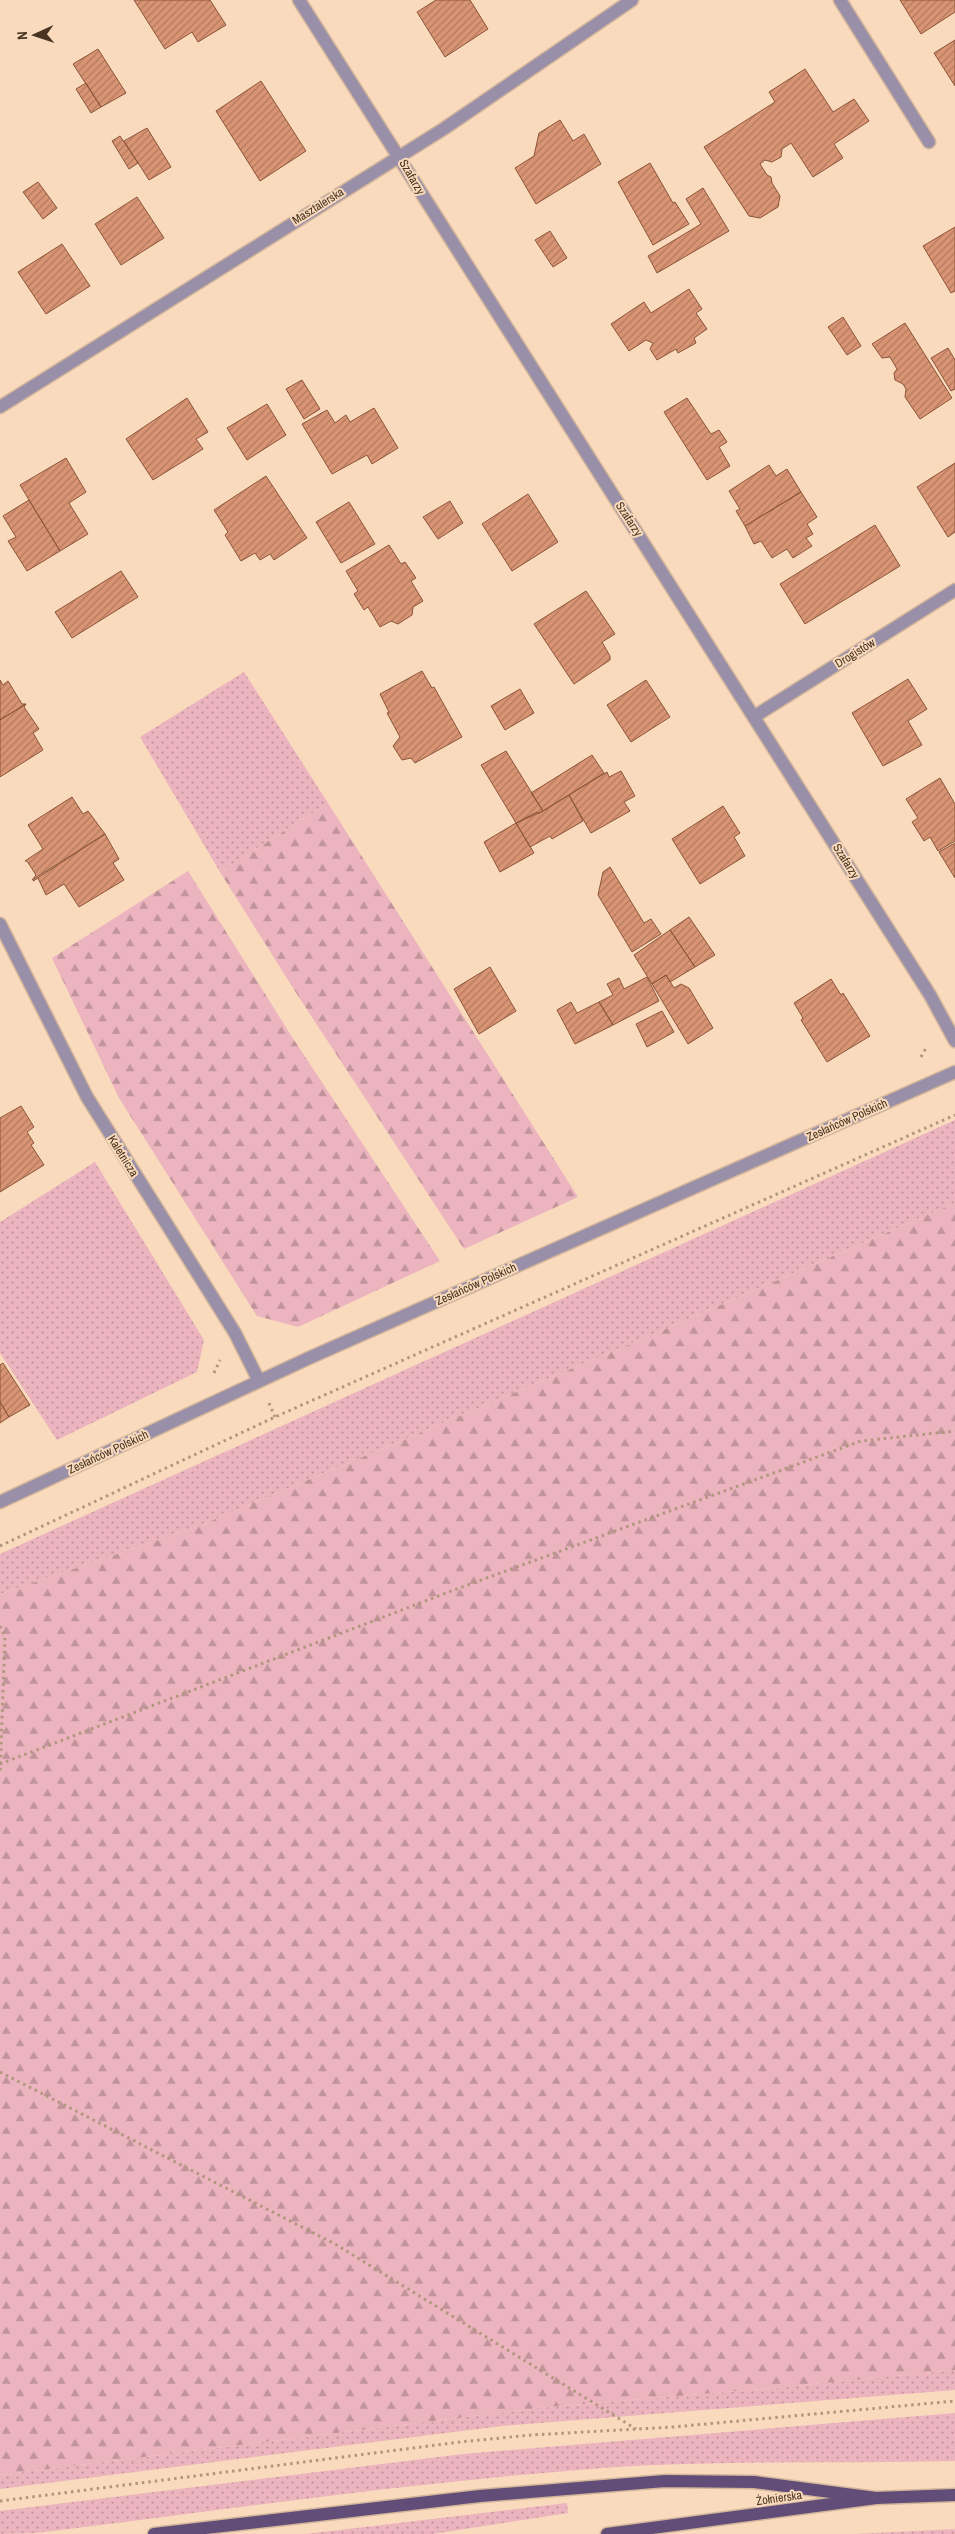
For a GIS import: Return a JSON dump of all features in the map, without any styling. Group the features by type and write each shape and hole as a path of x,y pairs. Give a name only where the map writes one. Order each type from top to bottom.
{"main road":[{"path":"154,2534 480,2496 665,2481 754,2482 876,2498"},
{"name":"Żołnierska","path":"607,2534 876,2498 955,2495"}],"street":[{"name":"Szafarzy","path":"299,0 755,716 930,995 955,1041"},
{"name":"Masztalerska","path":"0,407 399,155 445,128 632,0"},
{"path":"840,0 929,142"},
{"name":"Drogistów","path":"755,716 955,590"},
{"name":"Kaletnicza","path":"0,924 87,1097 113,1142 235,1333 259,1381"},
{"name":"Zesłańców Polskich","path":"0,1502 259,1381 955,1072"}],"path":[{"path":"0,1546 284,1412 955,1115"},
{"path":"0,1764 454,1590 861,1441 955,1431"},
{"path":"0,1626 6,1637 0,1774"},
{"path":"0,2072 335,2244 636,2429"},
{"path":"0,2501 460,2442 636,2429 955,2401"}],"green space":[{"path":"244,672 328,803 220,872 140,737"},
{"path":"328,803 578,1197 464,1249 300,999 220,872"},
{"path":"188,871 292,1037 440,1261 298,1327 257,1316 119,1098 52,958"},
{"path":"955,1120 955,1203 656,1333 199,1526 0,1594 0,1554"},
{"path":"95,1162 204,1340 197,1372 57,1440 0,1353 0,1222"},
{"path":"955,1203 955,2370 538,2408 0,2475 0,1594 199,1526 656,1333"},
{"path":"955,2370 955,2390 502,2426 0,2489 0,2475 538,2408"},
{"path":"955,2413 955,2461 673,2464 579,2470 375,2490 36,2533 0,2534 0,2511 463,2454"},
{"path":"567,2503 568,2513 433,2534 306,2534"},
{"path":"955,2529 955,2534 856,2534"}],"building":[{"path":"134,0 210,0 226,25 198,42 192,32 165,49"},
{"path":"436,0 470,0 488,29 445,57 417,12"},
{"path":"900,0 955,0 955,12 921,34"},
{"path":"955,40 955,86 934,53"},
{"path":"98,49 126,93 101,107 73,64"},
{"path":"805,69 833,112 854,99 869,121 834,144 843,158 813,177 791,143 782,149 781,157 772,162 765,160 760,164 767,175 771,177 772,183 780,196 778,207 760,218 749,216 704,147 775,102 769,92"},
{"path":"261,81 306,151 260,181 216,111"},
{"path":"86,83 101,107 91,113 76,89"},
{"path":"560,120 573,141 584,134 601,164 536,204 515,168 534,156 539,133"},
{"path":"147,128 171,167 149,180 124,141"},
{"path":"120,136 138,163 129,169 112,141"},
{"path":"650,163 673,203 675,202 689,224 653,245 618,182"},
{"path":"38,182 57,208 43,219 23,192"},
{"path":"703,188 729,231 657,273 648,256 701,224 686,199"},
{"path":"137,197 164,238 121,265 95,224"},
{"path":"955,227 955,291 951,293 923,246"},
{"path":"550,231 567,258 553,267 535,240"},
{"path":"62,244 90,286 46,314 18,272"},
{"path":"689,289 702,309 696,313 707,329 694,338 696,343 678,353 676,349 657,360 650,349 653,343 646,340 629,351 611,324 644,302 651,313"},
{"path":"843,317 861,346 847,355 828,327"},
{"path":"905,323 952,398 920,419 905,397 906,389 903,384 895,380 894,373 897,369 890,357 882,358 872,344"},
{"path":"948,348 955,360 955,389 951,391 931,358"},
{"path":"302,380 320,409 304,419 286,389"},
{"path":"187,398 208,432 196,439 203,449 153,480 126,439"},
{"path":"687,398 711,434 719,430 727,442 719,447 730,466 707,480 664,412"},
{"path":"267,404 286,435 247,460 227,428"},
{"path":"374,408 398,448 372,464 367,455 332,474 302,424 327,410 335,423 346,415 350,422"},
{"path":"66,458 86,492 69,503 88,534 60,551 20,485"},
{"path":"955,463 955,532 948,537 917,487"},
{"path":"769,465 776,476 787,469 801,492 745,526 736,511 740,509 729,491"},
{"path":"266,476 307,538 274,560 270,554 260,560 255,553 241,561 225,535 228,532 214,510"},
{"path":"801,492 817,517 807,524 813,534 806,538 812,546 793,558 787,549 772,558 761,541 754,544 745,526"},
{"path":"528,494 558,542 512,571 482,524"},
{"path":"29,500 60,551 27,571 8,541 16,537 3,516"},
{"path":"450,501 463,523 438,539 423,517"},
{"path":"349,502 375,544 341,563 316,522"},
{"path":"875,525 900,566 805,624 780,584"},
{"path":"389,545 401,564 405,562 416,578 411,581 423,601 413,607 412,615 398,624 391,621 380,627 368,607 364,610 354,594 358,591 346,571"},
{"path":"121,571 138,597 72,638 55,612"},
{"path":"586,591 615,634 602,642 610,656 610,660 574,684 534,624"},
{"path":"422,671 432,688 434,687 462,737 415,763 411,758 402,760 393,746 400,737 387,713 389,712 380,694"},
{"path":"908,679 927,709 908,721 922,745 883,766 852,713"},
{"path":"0,680 3,685 8,681 22,704 26,704 0,720"},
{"path":"646,680 670,717 631,742 607,705"},
{"path":"520,689 534,713 505,730 491,706"},
{"path":"26,704 24,707 39,729 33,733 43,750 0,777 0,720"},
{"path":"506,751 543,811 516,823 481,765"},
{"path":"592,755 604,773 543,811 531,793"},
{"path":"621,771 635,796 624,802 630,811 591,833 569,795 607,772 609,777"},
{"path":"940,778 955,804 955,841 938,851 930,837 924,841 912,822 918,818 906,799"},
{"path":"569,795 583,821 552,839 550,836 530,847 516,823 537,812 538,814"},
{"path":"72,797 83,814 88,811 105,834 32,880 36,875 27,861 25,861 43,849 28,825"},
{"path":"723,806 740,833 734,837 745,856 700,884 672,839"},
{"path":"516,823 534,853 500,872 484,842"},
{"path":"105,834 119,859 113,863 124,880 79,907 64,884 46,895 38,878 33,881"},
{"path":"955,843 955,878 939,852"},
{"path":"610,867 644,923 651,919 661,934 632,952 598,895 603,872"},
{"path":"689,917 715,955 695,967 670,930"},
{"path":"670,930 695,967 670,982 666,975 652,984 634,955"},
{"path":"490,967 516,1011 479,1034 454,989"},
{"path":"666,975 674,988 681,984 689,988 713,1028 688,1044 652,984"},
{"path":"647,977 659,1001 613,1025 599,1002 613,995 607,984 619,978 624,989"},
{"path":"831,979 841,995 843,993 870,1036 827,1062 801,1020 803,1018 794,1003"},
{"path":"571,1002 577,1013 599,1002 613,1025 575,1044 557,1010"},
{"path":"662,1011 674,1032 647,1047 636,1024"},
{"path":"21,1106 34,1127 27,1132 34,1143 31,1145 44,1165 0,1192 0,1118"},
{"path":"3,1363 30,1405 9,1417 0,1402 0,1365"},
{"path":"0,1402 9,1417 0,1423"}]}
